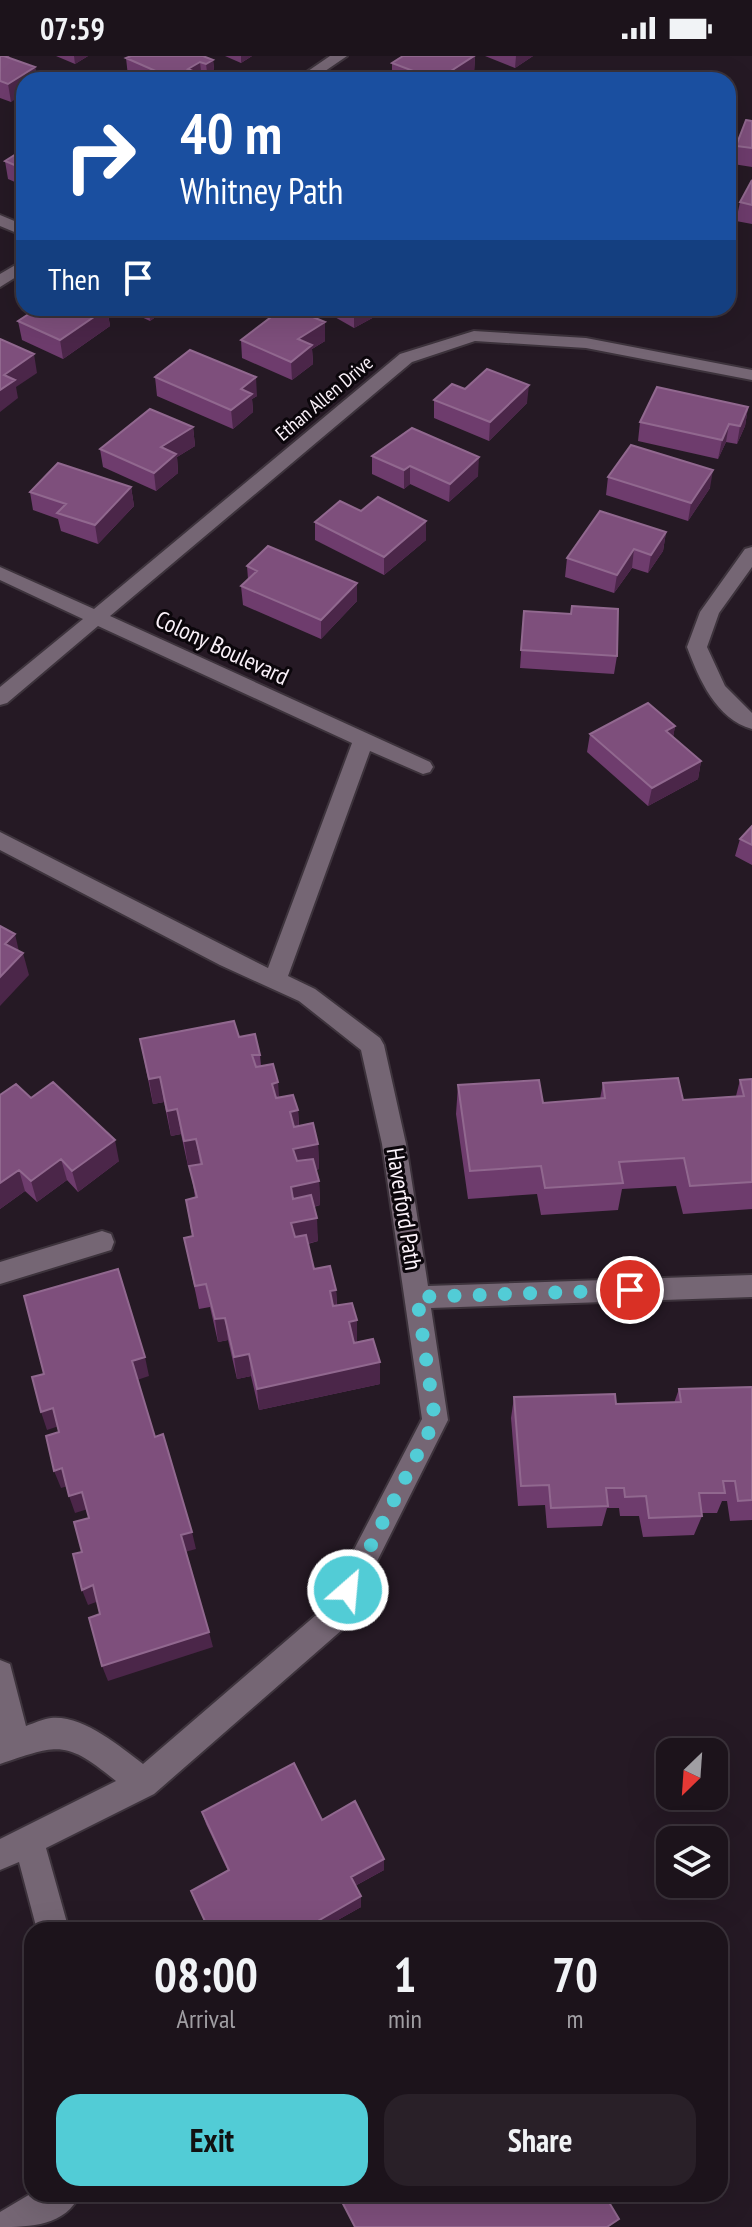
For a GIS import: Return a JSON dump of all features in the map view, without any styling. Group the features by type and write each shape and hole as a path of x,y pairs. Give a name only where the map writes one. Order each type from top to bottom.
{"street":[{"path":"315,72 340,56"},
{"name":"Ethan Allen Drive","path":"0,698 406,358 474,336 586,343 752,375"},
{"path":"752,553 710,612 697,647 712,686 738,715 752,722"},
{"name":"Colony Boulevard","path":"0,573 423,767"},
{"path":"275,980 363,741"},
{"name":"Haverford Path","path":"0,840 307,995 372,1045 394,1144 435,1420 333,1619 143,1783 0,1855"},
{"path":"0,1273 102,1242"},
{"path":"417,1297 752,1286"},
{"path":"0,1674 8,1746 53,1732 91,1742 143,1783"},
{"path":"29,1842 51,1922"},
{"path":"7,2227 49,2202"}],"building":[{"path":"0,56 35,67 27,72 16,72 16,79 8,84 0,81"},
{"path":"203,56 213,60 206,64 200,62 188,69 195,72 158,72 126,58"},
{"path":"403,56 474,56 449,72 416,72 392,63"},
{"path":"746,120 752,121 752,148 736,146"},
{"path":"16,154 16,166 5,161"},
{"path":"752,180 752,205 740,202"},
{"path":"26,316 95,316 60,340 18,321"},
{"path":"272,316 310,316 325,322 298,339 312,345 291,362 241,340"},
{"path":"0,339 34,354 4,375 15,380 0,390"},
{"path":"190,350 256,377 241,389 252,394 231,410 155,377"},
{"path":"487,369 529,385 490,422 434,400 452,384 465,389"},
{"path":"657,387 748,407 740,426 729,424 722,440 640,422"},
{"path":"150,409 193,427 161,447 176,454 154,473 100,449"},
{"path":"412,428 479,457 450,484 410,466 404,470 372,456"},
{"path":"631,445 713,470 691,503 608,477"},
{"path":"58,463 131,487 95,525 57,513 66,504 30,492"},
{"path":"378,497 426,521 384,557 315,522 340,501 361,511"},
{"path":"600,511 666,532 651,555 634,549 617,575 567,558"},
{"path":"268,546 357,583 321,620 241,586 257,571 247,566"},
{"path":"572,606 618,609 617,656 521,650 524,611 571,614"},
{"path":"648,703 675,726 666,731 701,761 652,788 590,734"},
{"path":"752,826 752,845 740,839"},
{"path":"0,926 15,934 5,944 23,953 0,977"},
{"path":"234,1021 239,1037 255,1034 260,1055 252,1055 256,1067 273,1064 278,1082 272,1084 276,1098 293,1095 298,1110 290,1112 294,1127 313,1123 318,1144 293,1149 297,1161 313,1159 319,1181 291,1187 293,1199 311,1195 317,1218 291,1223 295,1237 306,1235 314,1269 330,1266 336,1290 330,1291 333,1306 352,1303 357,1320 349,1322 354,1343 373,1339 380,1362 257,1389 249,1354 234,1357 225,1318 215,1319 206,1284 195,1286 184,1238 193,1236 186,1200 197,1197 189,1166 202,1164 196,1139 184,1141 177,1109 167,1111 160,1077 149,1079 140,1039"},
{"path":"678,1078 683,1100 744,1096 740,1080 752,1079 752,1182 690,1186 684,1158 619,1162 623,1183 545,1188 541,1166 470,1171 458,1085 539,1080 543,1103 605,1098 603,1083"},
{"path":"53,1082 115,1140 72,1171 61,1159 31,1181 19,1170 0,1183 0,1095 16,1084 31,1098"},
{"path":"118,1269 145,1357 132,1361 155,1437 163,1434 192,1532 181,1535 209,1632 102,1666 89,1618 100,1614 93,1585 82,1590 73,1554 82,1552 74,1522 89,1518 82,1492 69,1496 62,1468 54,1471 46,1436 59,1432 53,1408 41,1412 32,1377 44,1374 24,1296"},
{"path":"752,1387 752,1500 738,1501 735,1481 723,1481 725,1493 699,1493 702,1516 649,1518 646,1496 625,1497 624,1488 606,1488 608,1506 551,1508 549,1485 521,1486 514,1397 615,1394 616,1404 681,1402 679,1389"},
{"path":"294,1763 322,1820 355,1801 384,1859 351,1877 361,1896 316,1922 205,1922 191,1891 229,1870 202,1812"},
{"path":"342,2202 609,2202 619,2219 607,2227 355,2227"}],"route":[{"path":"348,1590 435,1420 417,1297 630,1290"}]}
